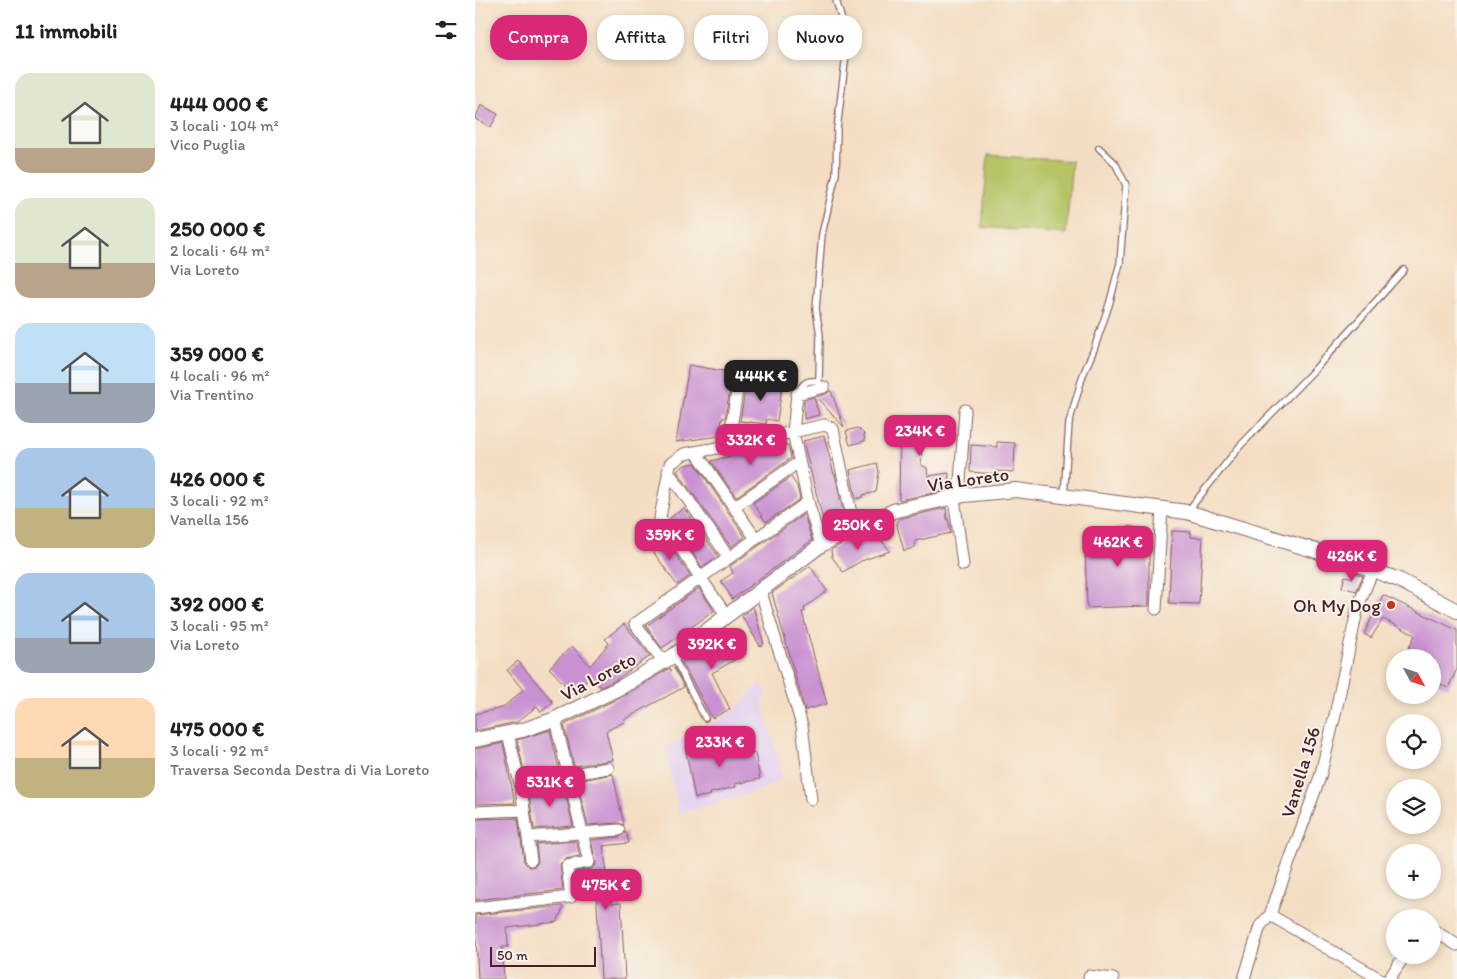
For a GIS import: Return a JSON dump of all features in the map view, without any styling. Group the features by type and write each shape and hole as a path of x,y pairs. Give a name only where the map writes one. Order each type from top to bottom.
{"street":[{"path":"727,446 740,373"},
{"path":"821,545 808,502 793,432 797,394 824,387"},
{"path":"963,564 957,497 965,410"},
{"path":"726,615 661,518 670,464 684,454 825,425 833,429 854,527"},
{"path":"696,452 756,539"},
{"path":"734,507 799,462"},
{"path":"668,471 729,558"},
{"name":"Via Loreto","path":"475,740 508,734 555,719 623,686 668,659 821,545 854,527 896,510 957,497 1016,490 1187,512 1343,559 1373,570 1399,580 1457,611"},
{"path":"668,659 635,624 808,502"},
{"path":"1156,609 1162,508"},
{"name":"Vanella 156","path":"1243,979 1260,926 1270,915 1320,776 1358,606 1373,570"},
{"path":"761,589 802,725 811,799"},
{"path":"475,908 571,897 567,866 589,862 555,719"},
{"path":"508,734 521,788 531,860"},
{"path":"521,788 608,768"},
{"path":"475,812 524,810"},
{"path":"528,837 619,830"},
{"path":"1270,915 1380,979"},
{"path":"1441,935 1457,945"},
{"path":"1389,979 1399,964"},
{"path":"1089,976 1113,979"}],"lane":[{"path":"797,394 804,382 809,380 819,381 820,335 816,309 822,234 836,174 837,129 847,46 845,31 836,0"},
{"path":"1065,496 1069,423 1083,375 1109,305 1120,263 1126,185 1115,163 1099,148"},
{"path":"1187,512 1240,446 1316,368 1404,270"},
{"path":"668,659 705,718"}],"shaded area":[{"path":"760,683 768,693 762,701 780,765 781,780 762,789 679,814 665,747 733,712"}],"green space":[{"path":"988,155 1072,161 1066,234 982,227"}],"building":[{"path":"481,105 498,114 491,127 475,119"},
{"path":"689,365 729,372 729,377 732,377 725,418 722,418 719,436 676,442"},
{"path":"747,379 772,383 771,386 782,388 777,421 767,419 766,424 740,421"},
{"path":"831,391 844,427 816,397"},
{"path":"814,397 819,415 804,419 804,400"},
{"path":"940,419 951,419 949,444 935,443 935,446 922,445 921,465 927,468 928,476 949,473 948,490 899,500 900,440 897,440 897,421 928,422 928,420 940,421"},
{"path":"858,428 864,434 865,441 850,445 846,431"},
{"path":"824,436 835,474 845,522 826,532 822,524 825,528 803,441"},
{"path":"785,442 788,445 791,458 736,497 711,461"},
{"path":"997,442 1015,443 1014,472 995,471 995,474 970,472 971,445 997,447"},
{"path":"695,463 745,537 731,547 677,471 685,465"},
{"path":"877,463 879,472 876,492 856,499 850,470"},
{"path":"791,477 797,486 800,499 766,522 753,503"},
{"path":"684,508 718,556 702,567 670,518"},
{"path":"946,508 951,533 915,541 915,547 904,551 896,522 898,519"},
{"path":"804,514 812,540 732,599 721,581 733,573 730,566"},
{"path":"1128,526 1149,531 1149,606 1087,608 1085,545 1087,545 1087,531 1128,528"},
{"path":"1172,531 1191,532 1191,537 1203,538 1199,604 1169,603"},
{"path":"872,533 877,535 890,551 861,561 843,572 832,557 831,550 850,539"},
{"path":"664,537 690,576 677,585 654,553 653,545"},
{"path":"810,566 827,591 804,608 805,611 802,612 827,704 805,710 772,593"},
{"path":"1355,573 1363,576 1356,591 1342,587 1345,576 1353,578"},
{"path":"699,588 714,611 662,648 646,626"},
{"path":"1383,595 1457,630 1457,669 1448,688 1441,684 1441,649 1408,649 1415,635 1383,619 1371,638 1364,634"},
{"path":"753,607 764,644 760,646 742,616"},
{"path":"624,624 650,656 619,678 601,687 590,678 573,693 549,668 572,646 590,666 609,643 605,639"},
{"path":"726,628 743,655 712,673 730,709 712,718 682,662"},
{"path":"518,661 553,702 541,712 537,706 517,722 475,731 475,714 502,708 523,690 507,670"},
{"path":"670,668 671,671 674,668 684,687 606,731 613,760 574,766 564,725 627,694"},
{"path":"550,730 559,770 526,779 517,740"},
{"path":"739,740 742,756 755,753 760,779 735,784 736,787 695,798 686,752 698,745 700,748"},
{"path":"503,743 515,803 475,804 475,749"},
{"path":"613,774 624,825 618,823 588,825 577,781"},
{"path":"563,784 573,826 534,829 529,793"},
{"path":"518,818 524,861 529,867 535,866 538,862 536,844 576,841 580,856 565,859 560,864 563,890 475,900 475,819"},
{"path":"626,832 629,843 603,846 612,904 621,903 625,979 601,979 596,886 578,889 575,872 591,869 596,865 591,840 620,837"},
{"path":"562,906 563,908 557,922 507,928 508,947 502,947 504,979 478,979 475,915"}],"place":[{"name":"Oh My Dog","path":"1391,605"}]}
